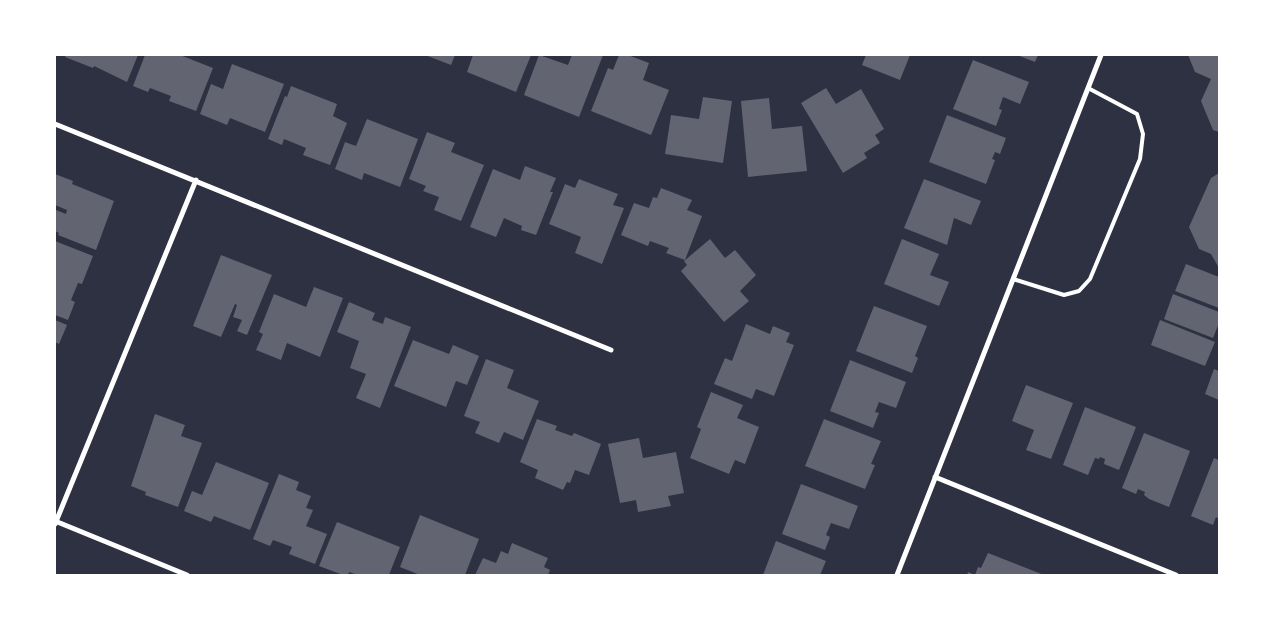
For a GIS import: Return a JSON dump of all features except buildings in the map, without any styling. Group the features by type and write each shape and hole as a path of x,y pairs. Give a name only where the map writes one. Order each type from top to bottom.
{"street":[{"path":"897,575 1101,55"},
{"path":"55,124 611,350"},
{"path":"187,575 55,522 196,180"},
{"path":"935,477 1176,575"}],"lane":[{"path":"1012,279 1064,295 1079,291 1090,279 1140,159 1143,134 1137,114 1088,88"}]}
